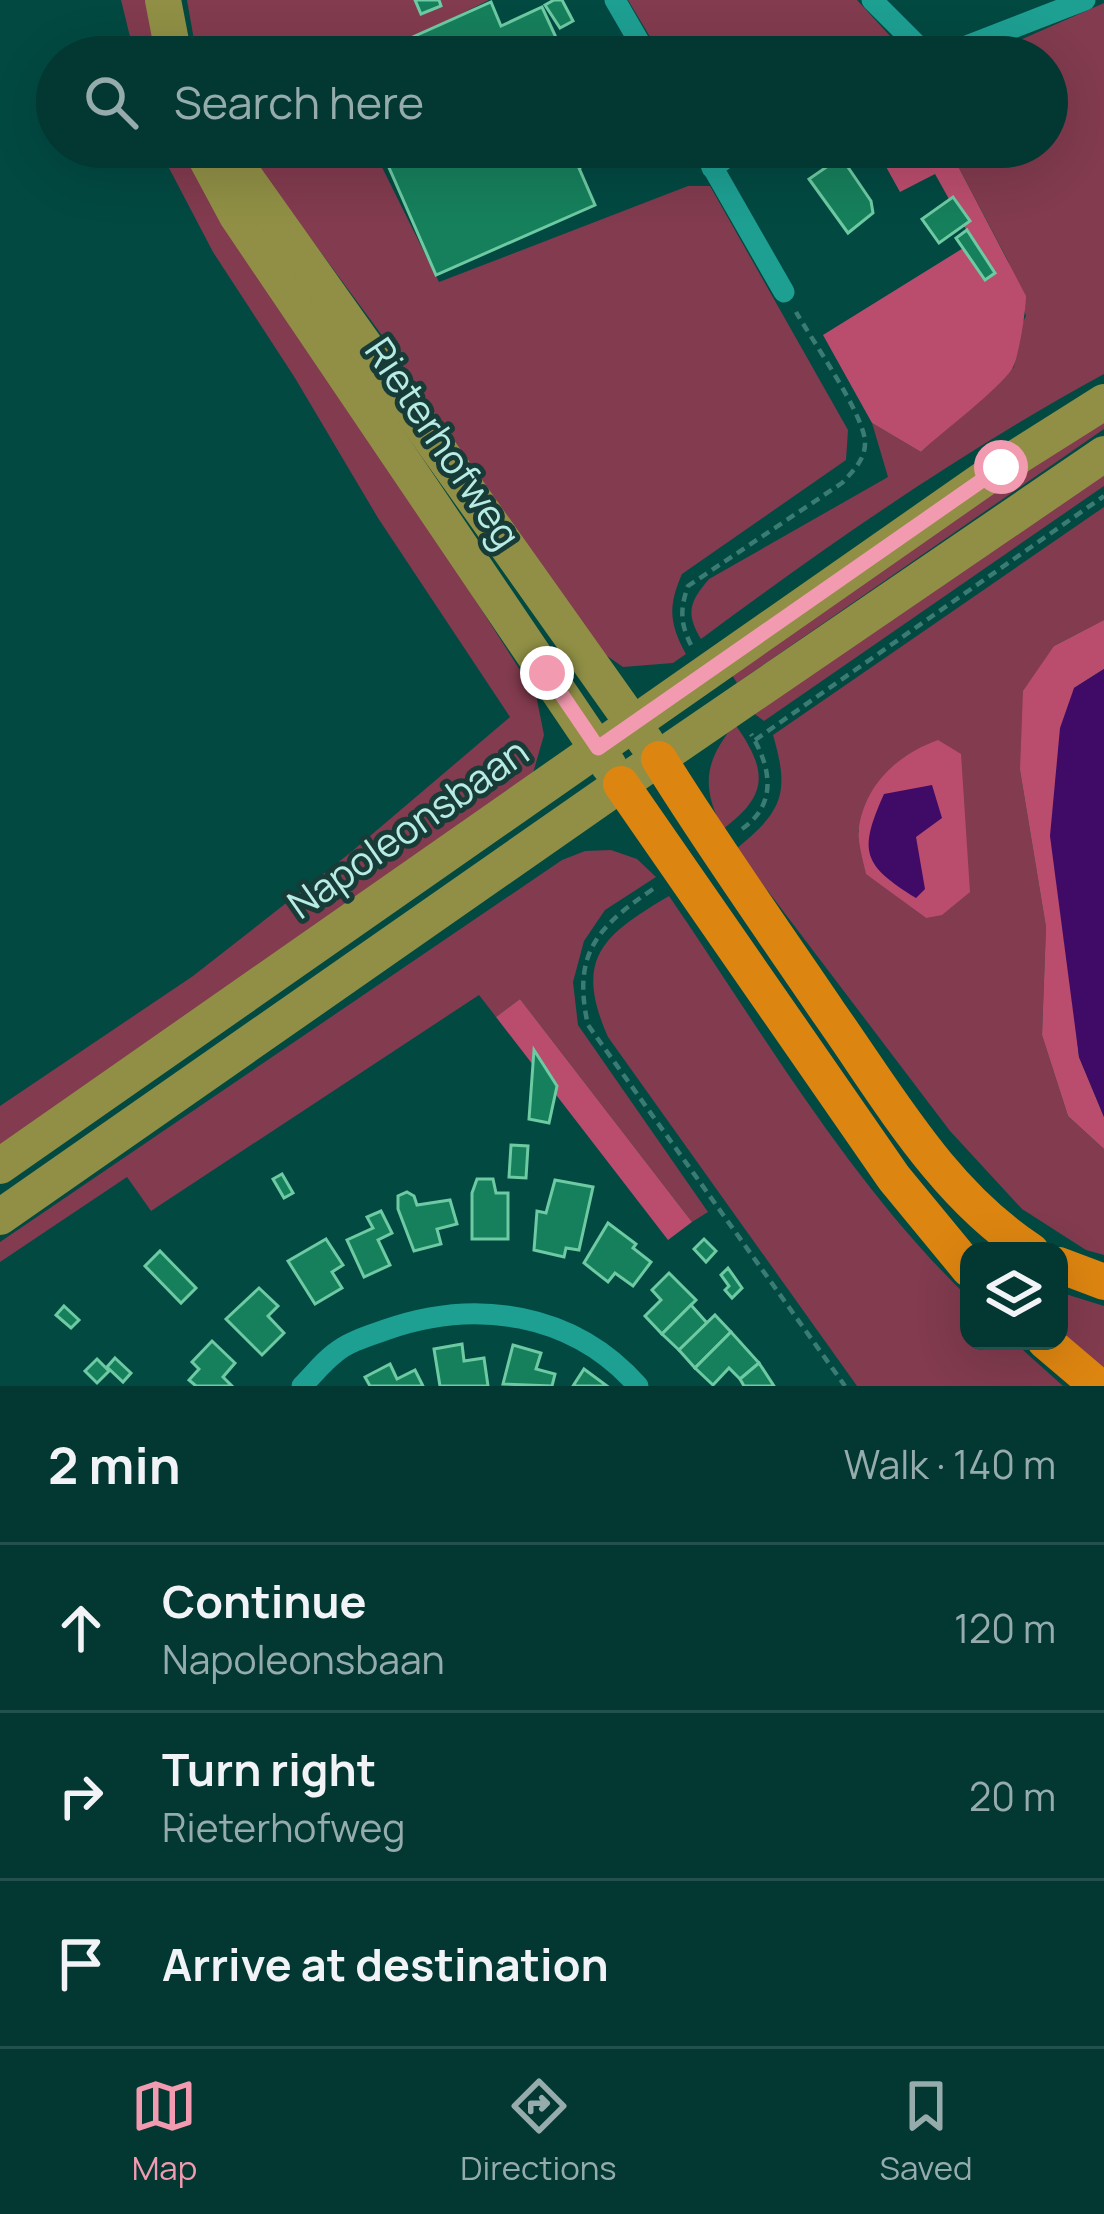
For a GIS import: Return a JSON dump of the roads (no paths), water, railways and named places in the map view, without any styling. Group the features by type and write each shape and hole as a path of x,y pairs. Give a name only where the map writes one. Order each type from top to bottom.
{"highway":[{"path":"659,759 714,847 927,1155 966,1200 1017,1242"},
{"path":"621,784 894,1178 960,1258"},
{"path":"1068,1268 1104,1282"},
{"path":"1056,1350 1098,1386"}],"main road":[{"path":"164,0 171,36"},
{"name":"Rieterhofweg","path":"211,168 237,216 621,784"},
{"name":"Rieterhofweg","path":"239,168 659,759"},
{"name":"Napoleonsbaan","path":"0,1166 1001,467 1104,402"},
{"path":"0,1217 1104,454"}],"street":[{"path":"615,0 636,36"},
{"path":"872,0 911,36"},
{"path":"989,36 1085,0"},
{"path":"713,168 784,292"},
{"path":"302,1386 336,1352 370,1335 421,1317 455,1312 509,1316 558,1329 601,1350 638,1386"}]}
